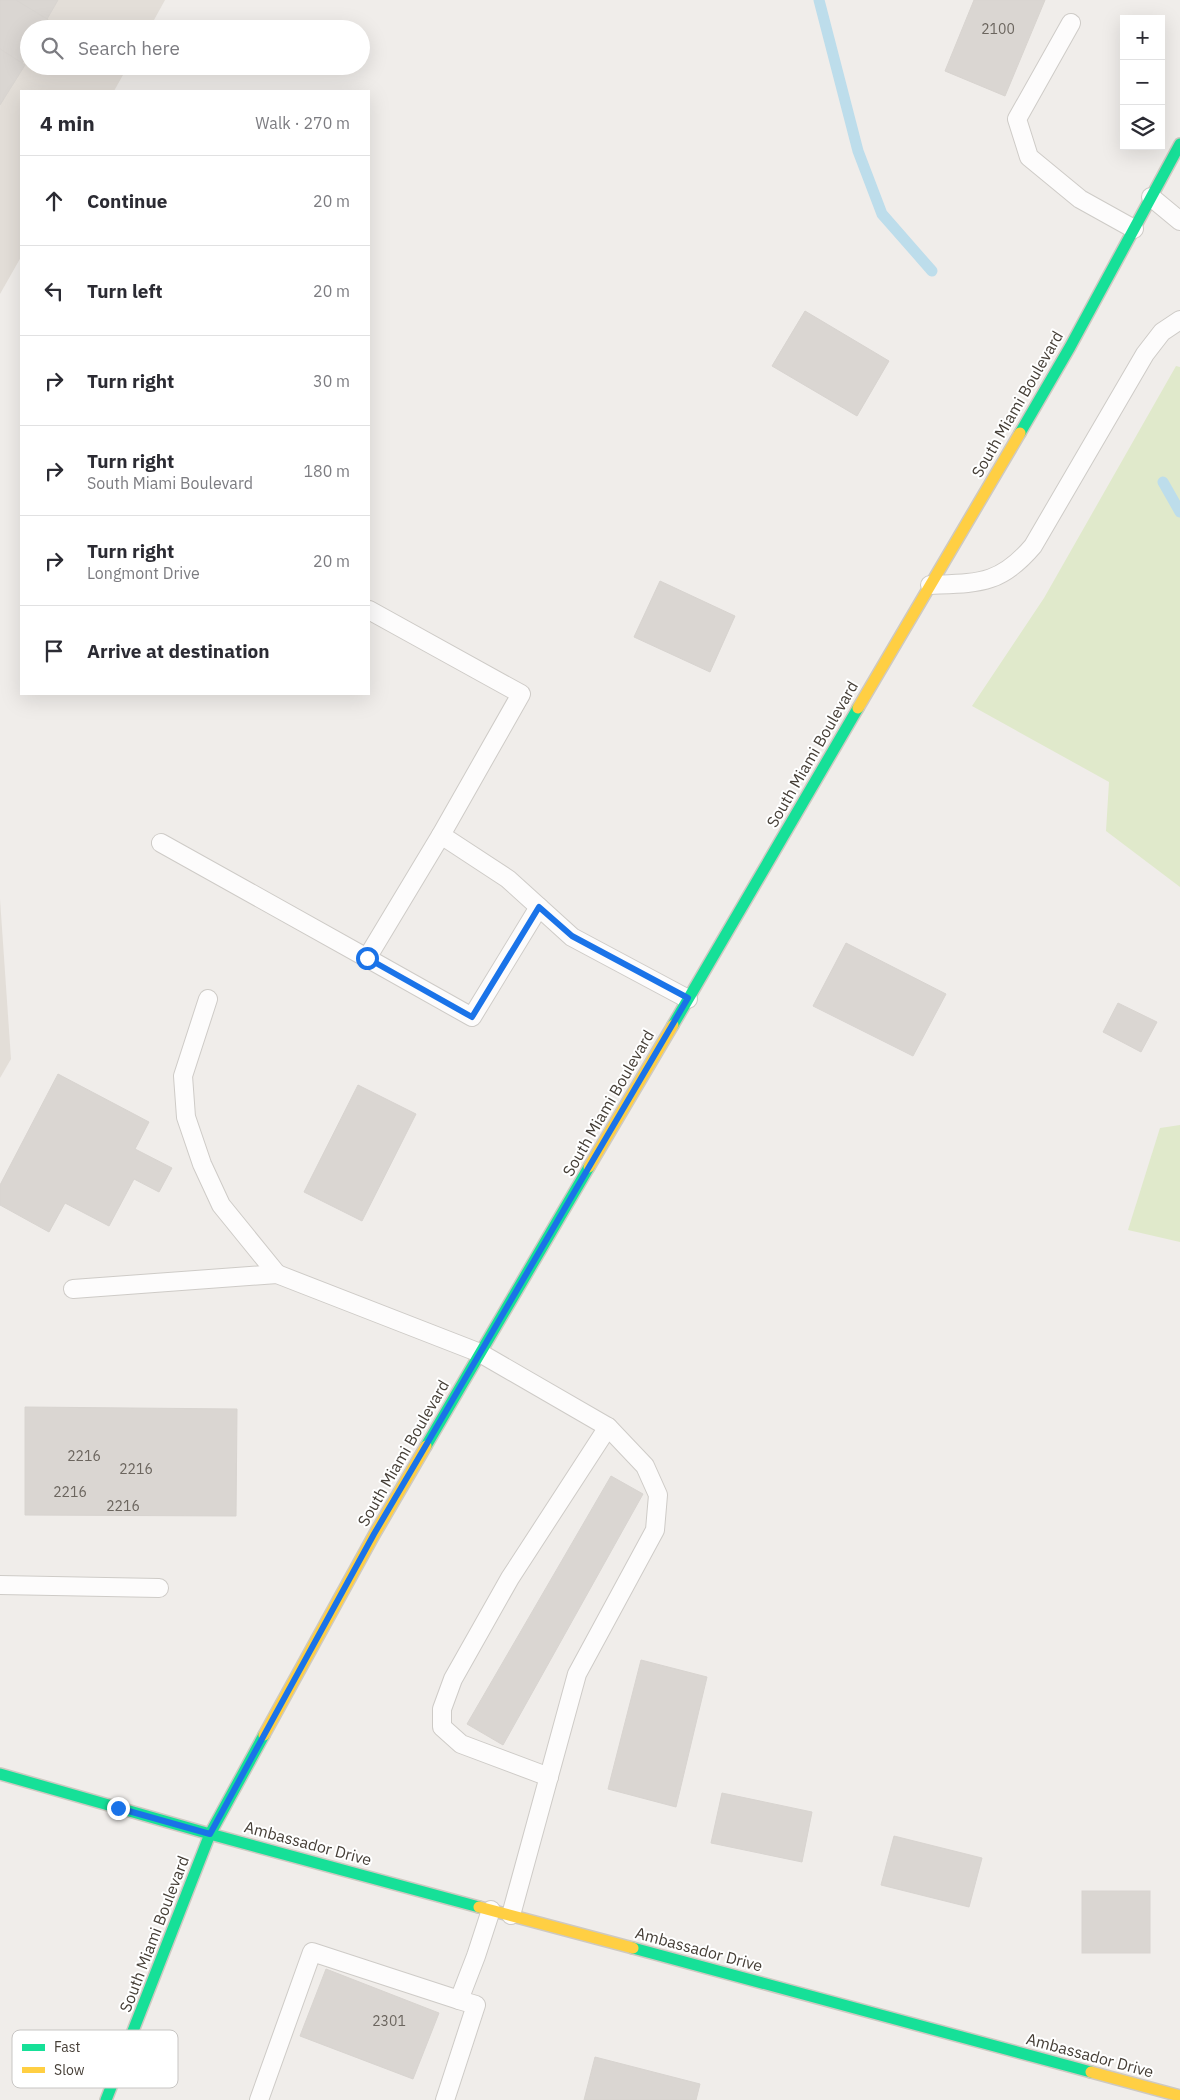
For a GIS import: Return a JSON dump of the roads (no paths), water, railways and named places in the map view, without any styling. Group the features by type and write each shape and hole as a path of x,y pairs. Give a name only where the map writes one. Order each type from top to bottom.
{"main road":[{"name":"South Miami Boulevard","path":"133,2030 210,1834 374,1534 1070,347 1180,144"},
{"name":"Ambassador Drive","path":"0,1774 210,1834 1180,2096"},
{"name":"South Miami Boulevard","path":"106,2100 111,2088"}],"lane":[{"path":"1071,23 1017,119 1029,157 1080,199 1134,229"},
{"path":"1151,197 1180,221"},
{"path":"930,585 972,584 992,579 1022,560 1033,546 1145,354 1162,332 1180,320"},
{"path":"367,958 441,835 522,694 370,611"},
{"path":"441,835 508,879 572,936 688,998"},
{"path":"161,843 472,1017 539,907"},
{"path":"208,998 183,1076 186,1117 202,1164 221,1205 277,1274"},
{"path":"73,1289 277,1274 480,1353 608,1427 645,1466 658,1495 655,1530 577,1674 511,1915"},
{"path":"549,1777 461,1744 442,1727 442,1709 453,1679 510,1578 608,1427"},
{"path":"0,1584 159,1588"},
{"path":"459,2000 491,1910"},
{"path":"259,2100 312,1952 476,2005 445,2100"}],"waterway":[{"path":"819,0 858,151 882,214 932,271"},
{"path":"1163,482 1180,512"}]}
